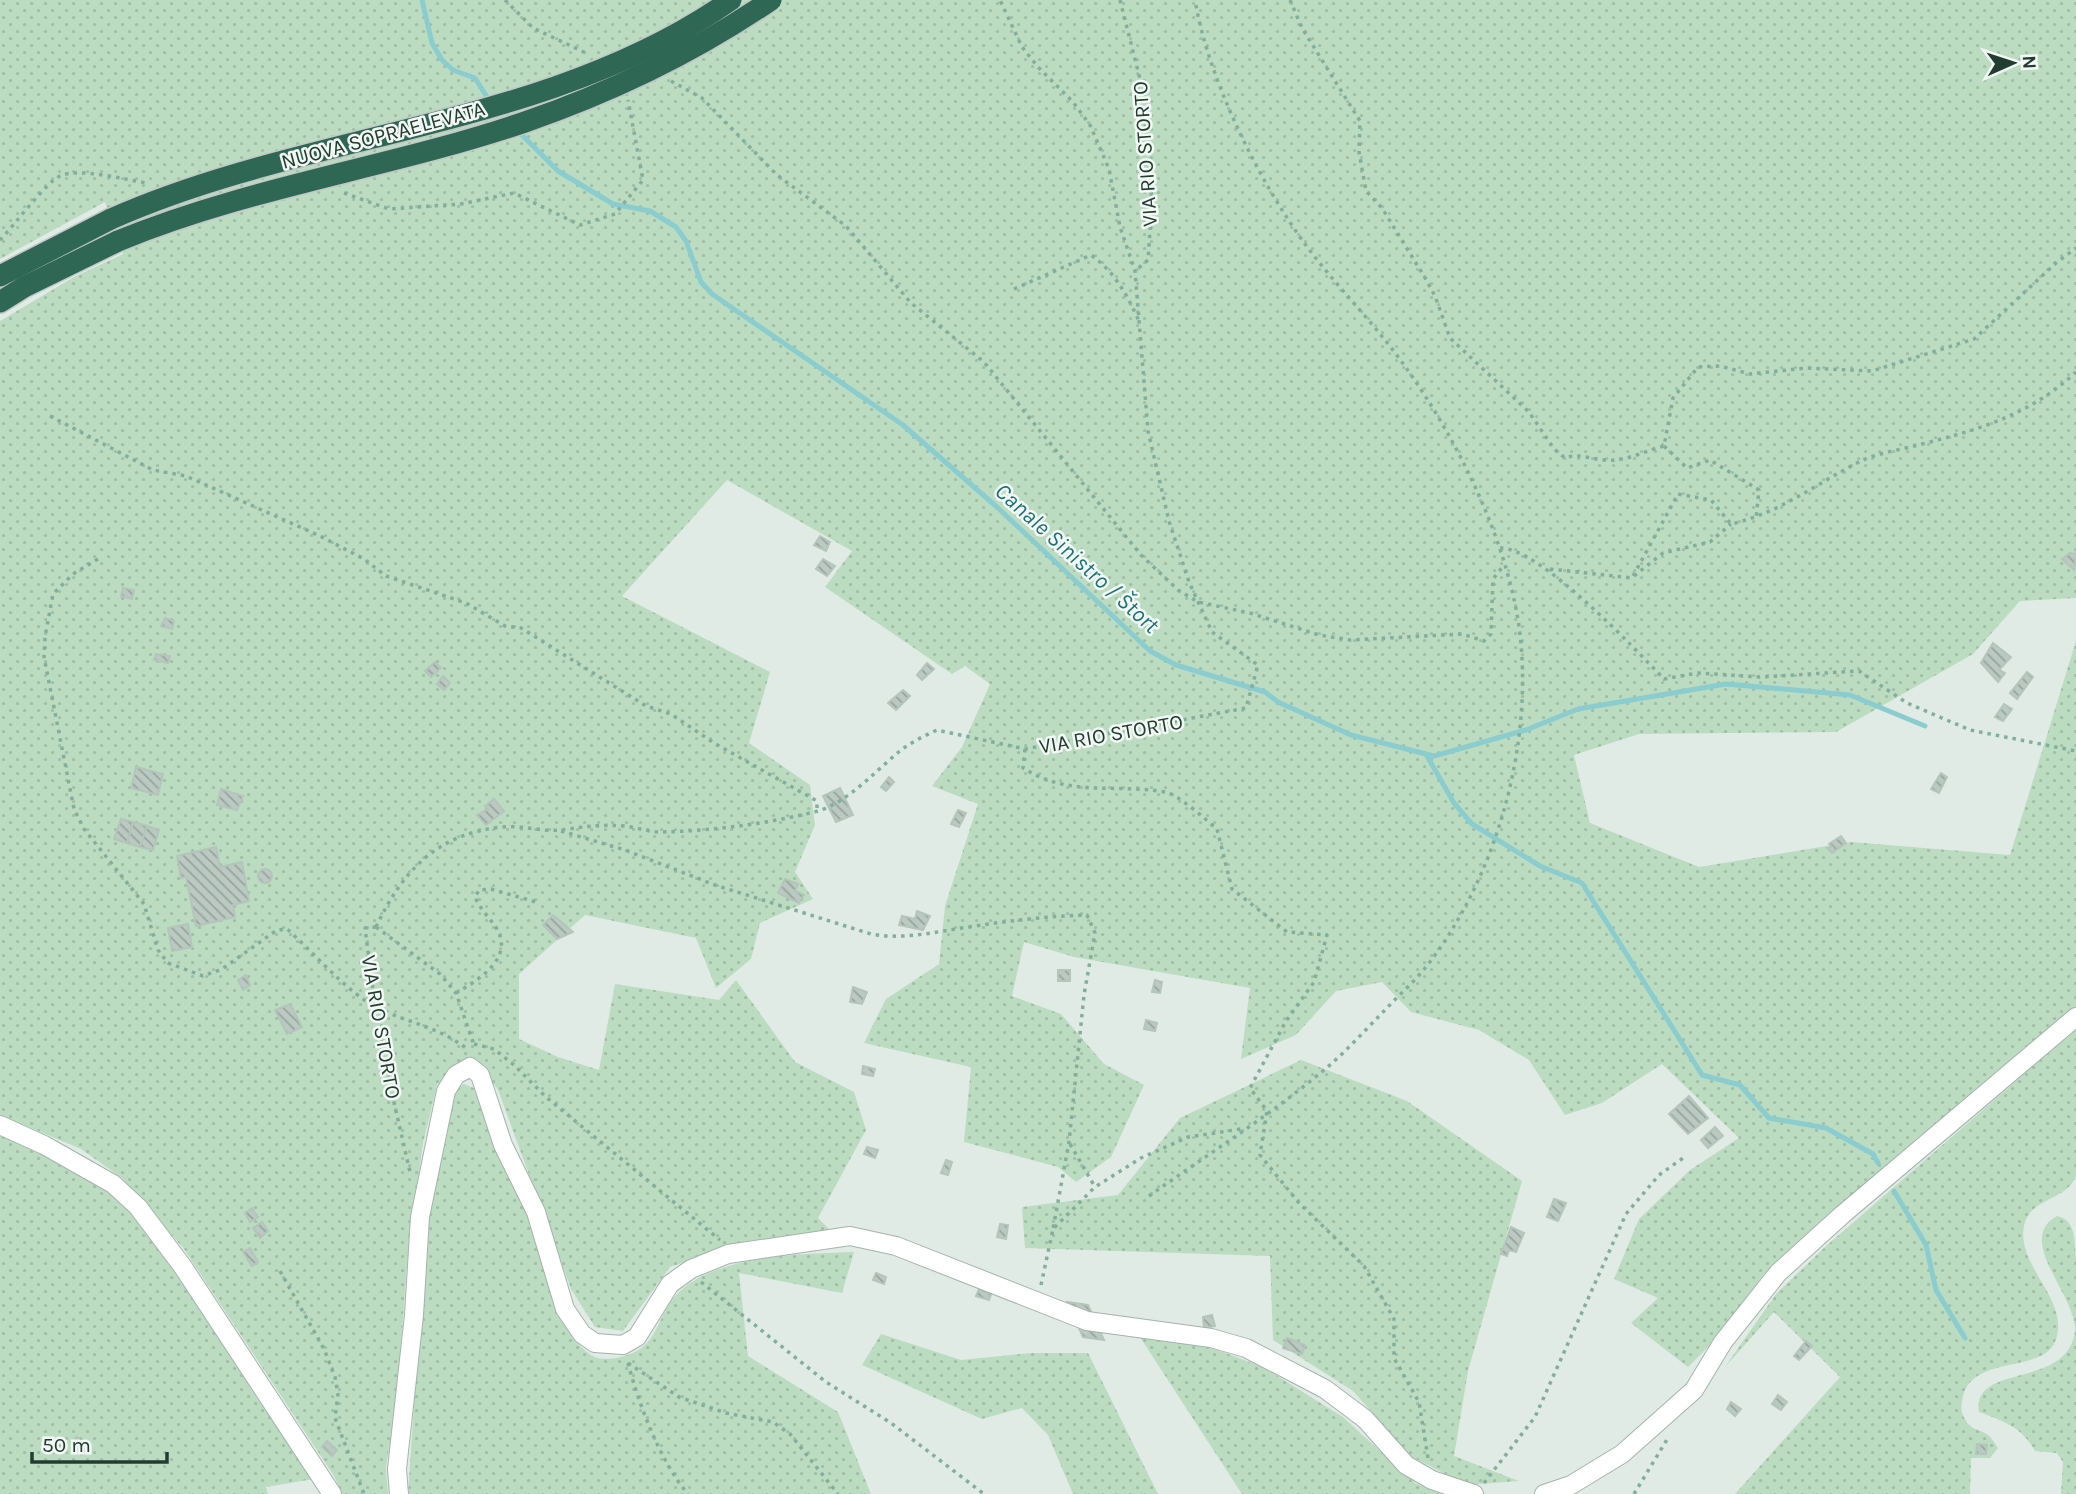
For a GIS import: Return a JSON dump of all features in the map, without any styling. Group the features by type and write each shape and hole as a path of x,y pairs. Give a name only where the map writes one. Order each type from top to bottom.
{"highway":[{"name":"NUOVA SOPRAELEVATA","path":"0,276 111,219 198,183 484,110 556,85 674,34 731,0"},
{"name":"NUOVA SOPRAELEVATA","path":"0,302 36,280 118,240 218,204 525,122 672,60 714,38 771,0"}],"street":[{"path":"1544,1494 1571,1485 1622,1454 1694,1390 1723,1342 1778,1273 2076,1017"},
{"path":"398,1494 397,1469 413,1328 420,1217 446,1091 456,1075 470,1067 480,1075 503,1145 536,1212 565,1309 582,1334 595,1343 623,1345 637,1337 670,1284 691,1269 728,1254 850,1236 895,1246 1087,1321 1199,1336 1246,1348 1325,1389 1365,1419 1406,1465 1432,1480 1478,1489"},
{"path":"0,1125 44,1145 113,1184 138,1207 183,1267 331,1492"}],"path":[{"path":"505,0 533,28 556,42 599,59"},
{"path":"1000,0 1022,47 1073,102 1090,125 1109,169 1120,228 1135,271"},
{"name":"VIA RIO STORTO","path":"411,1175 379,1037 365,928 376,927 387,905 426,854 446,841 504,827 559,830 578,825 623,826 658,832 772,821 817,811 850,793 901,750 937,730 1025,749 1246,708 1258,665 1212,632 1198,603 1168,522 1148,431 1135,271 1148,260 1152,202 1140,78 1120,0"},
{"path":"1149,1196 1325,1070 1424,970 1444,942 1486,861 1503,810 1514,758 1522,695 1520,633 1500,548 1444,423 1403,362 1309,249 1275,200 1236,120 1208,47 1195,0"},
{"path":"1290,0 1302,28 1360,121 1359,152 1366,191 1381,208 1436,296 1450,338 1529,412 1554,449 1565,458 1574,455 1598,461 1618,460 1664,446"},
{"path":"660,78 673,81 702,98 776,175 846,226 911,303 984,362 1141,555 1178,590 1198,603 1250,613 1319,635 1350,640 1462,634 1484,641 1491,634 1493,579 1504,565"},
{"path":"615,214 643,180 626,92"},
{"path":"1664,446 1673,398 1698,367 1720,366 1751,374 1806,368 1872,371 1975,339 2056,263 2076,248"},
{"path":"1014,289 1091,255 1105,265 1126,294 1140,323"},
{"path":"1548,569 1632,578 1663,553 1710,542 1731,524 1756,519 1806,494 1863,460 1960,435 2028,410 2054,393 2076,372"},
{"path":"50,416 144,466 186,476 320,536 364,559 386,576 466,603 505,626 521,628 646,706 671,714 714,743 817,801 817,811"},
{"path":"1664,446 1687,468 1710,460 1759,490 1756,519"},
{"path":"1632,578 1678,494 1711,500 1731,524"},
{"path":"1500,548 1511,548 1548,569 1664,679 1698,673 1772,677 1859,671 1907,703 1970,730 2076,751"},
{"path":"98,559 62,583 53,594 44,657 74,809 84,829 144,904 158,950 168,963 203,976 222,969 277,930 288,929 362,998 377,1008 426,1024 472,1052"},
{"path":"1025,749 1023,768 1041,779 1090,790 1167,792 1217,829 1232,889 1287,932 1326,935 1314,982 1286,1021 1250,1088 1267,1111 1261,1155 1299,1203 1364,1266 1394,1319 1394,1357 1419,1402 1432,1480"},
{"path":"559,830 625,850 715,885 871,934 893,937 925,936 1051,916 1087,915 1095,933 1084,995 1069,1143 1039,1303"},
{"path":"456,993 491,969 499,957 499,932 474,897 479,890 491,889 536,902"},
{"path":"376,927 440,974 456,993 474,1044 494,1049 514,1065 546,1097 719,1238 728,1254"},
{"path":"1053,1229 1095,1187 1141,1158 1188,1137 1243,1129"},
{"path":"1069,1143 1095,1187"},
{"path":"1478,1489 1535,1416 1626,1214 1660,1175 1686,1156"},
{"path":"691,1269 705,1287 742,1312 826,1382 891,1423 984,1494"},
{"path":"279,1271 324,1349 335,1377 338,1394 335,1418 364,1494"},
{"path":"623,1345 637,1396 673,1474 688,1494"},
{"path":"628,1363 679,1397 726,1413 773,1422 790,1434 838,1494"},
{"path":"1634,1494 1672,1432"}],"green space":[{"path":"0,0 2076,0 2076,598 2020,601 1973,654 1836,732 1639,734 1574,755 1590,823 1699,867 1851,842 2010,855 2076,641 2076,1007 1908,1146 1764,1274 1710,1345 1688,1367 1631,1323 1658,1298 1614,1279 1639,1219 1690,1170 1739,1138 1662,1064 1602,1103 1565,1115 1529,1060 1479,1030 1411,1012 1382,982 1336,991 1296,1035 1241,1059 1250,988 1074,957 1024,942 1012,996 1061,1014 1104,1064 1144,1085 1111,1157 1076,1182 1058,1167 964,1142 971,1067 864,1043 886,999 939,964 945,906 978,804 932,786 962,747 990,684 965,666 952,674 825,587 852,551 727,480 622,596 770,672 749,743 810,785 815,825 795,872 813,899 760,923 751,959 716,988 696,938 585,915 519,974 519,1039 558,1057 599,1070 615,984 719,1000 736,980 795,1062 854,1092 866,1130 818,1218 831,1231 748,1241 670,1267 623,1331 595,1327 571,1289 498,1090 477,1061 456,1065 437,1085 423,1143 407,1264 397,1399 386,1467 388,1494 342,1494 334,1476 184,1249 122,1178 81,1149 0,1115 0,321 74,277 123,254 105,202 0,259"},
{"path":"2076,1029 2076,1176 2065,1190 2033,1209 2024,1226 2028,1256 2056,1312 2058,1327 2055,1342 2048,1352 2037,1358 1993,1369 1969,1383 1962,1403 1964,1418 1970,1426 1989,1436 1998,1448 1990,1458 1971,1458 1970,1494 1735,1494 1840,1377 1774,1312 1725,1367 1776,1294 1825,1247"},
{"path":"1301,1060 1407,1101 1522,1181 1468,1371 1454,1456 1519,1481 1467,1485 1410,1456 1353,1391 1273,1340 1270,1256 1025,1248 1022,1207 1118,1195 1180,1118"},
{"path":"464,1084 474,1088 525,1206 556,1307 576,1342 591,1355 601,1359 614,1358 637,1351 655,1332 676,1295 693,1281 713,1271 760,1259 854,1252 842,1293 739,1273 748,1356 838,1412 871,1494 408,1494 426,1228 447,1115 456,1090"},
{"path":"0,1135 82,1174 110,1191 153,1236 260,1403 314,1479 266,1487 268,1494 0,1494"},
{"path":"2057,1216 2071,1226 2076,1257 2076,1494 2061,1494 2063,1462 2057,1453 2035,1451 2018,1430 1979,1412 1981,1397 1990,1387 2056,1362 2069,1349 2075,1331 2073,1316 2050,1269 2042,1239 2045,1226"},
{"path":"881,1334 961,1360 1031,1353 1088,1353 1158,1494 1073,1494 1048,1435 1022,1408 982,1419 862,1365"},
{"path":"1138,1334 1215,1349 1263,1367 1343,1417 1415,1483 1441,1494 1242,1494"}],"building":[{"path":"820,536 830,542 826,551 814,545"},
{"path":"2070,553 2076,554 2074,570 2062,559"},
{"path":"823,559 835,566 827,576 816,569"},
{"path":"123,588 134,590 132,599 121,596"},
{"path":"165,618 174,621 172,629 161,626"},
{"path":"1993,643 2011,657 1999,670 2005,673 1998,682 1981,663"},
{"path":"156,654 170,656 168,663 154,660"},
{"path":"435,662 441,668 431,677 425,671"},
{"path":"927,663 934,669 922,680 917,675"},
{"path":"2027,672 2033,677 2017,699 2010,693"},
{"path":"443,676 450,683 444,690 437,684"},
{"path":"903,690 910,696 896,710 888,703"},
{"path":"2004,704 2012,709 2003,721 1995,717"},
{"path":"136,767 163,774 158,795 131,788"},
{"path":"1941,773 1947,777 1939,793 1931,789"},
{"path":"889,777 894,782 886,791 881,787"},
{"path":"840,788 853,815 836,822 823,796"},
{"path":"221,789 243,796 237,810 217,805"},
{"path":"494,799 504,811 486,825 477,815 488,809 485,806"},
{"path":"958,810 966,813 959,827 951,824"},
{"path":"121,819 133,822 127,843 114,839"},
{"path":"133,822 147,826 140,847 127,843"},
{"path":"147,826 159,830 153,850 140,847"},
{"path":"1841,836 1846,843 1832,853 1827,848 1832,847 1829,844"},
{"path":"216,847 220,867 242,862 249,901 233,905 235,917 196,926 186,877 181,878 177,856"},
{"path":"265,869 270,871 270,881 265,883 260,881 258,876 260,871"},
{"path":"785,879 798,884 795,891 804,895 799,903 778,893"},
{"path":"917,911 930,916 923,930 899,925 902,916 915,919"},
{"path":"553,915 573,932 557,939 543,925"},
{"path":"188,924 192,947 172,951 168,928"},
{"path":"1058,970 1070,970 1070,981 1058,981"},
{"path":"246,975 250,985 243,990 238,980"},
{"path":"1155,980 1162,982 1160,993 1152,992"},
{"path":"853,987 867,992 862,1004 850,1002"},
{"path":"290,1004 302,1027 287,1034 275,1010"},
{"path":"1146,1020 1157,1023 1155,1031 1144,1029"},
{"path":"863,1066 875,1069 873,1076 862,1074"},
{"path":"1689,1096 1708,1118 1688,1134 1669,1114"},
{"path":"1715,1127 1723,1136 1708,1148 1701,1140"},
{"path":"867,1147 878,1150 875,1158 864,1154"},
{"path":"946,1160 952,1162 948,1175 941,1173"},
{"path":"1554,1199 1566,1203 1558,1221 1547,1217"},
{"path":"252,1208 258,1217 250,1222 245,1213"},
{"path":"262,1222 268,1231 260,1238 253,1228"},
{"path":"1000,1224 1008,1225 1006,1239 997,1237"},
{"path":"1511,1227 1524,1233 1516,1252 1509,1250 1507,1256 1501,1254"},
{"path":"250,1248 258,1262 252,1266 243,1252"},
{"path":"876,1273 886,1277 884,1284 873,1280"},
{"path":"979,1289 991,1294 989,1300 976,1296"},
{"path":"1067,1302 1088,1305 1104,1340 1083,1337"},
{"path":"1212,1315 1215,1326 1204,1328 1203,1317"},
{"path":"1287,1338 1305,1345 1302,1354 1283,1348"},
{"path":"1806,1341 1812,1346 1799,1360 1794,1356"},
{"path":"1778,1395 1787,1402 1781,1410 1772,1404"},
{"path":"1731,1402 1741,1409 1735,1416 1727,1409"},
{"path":"77,1437 88,1450 81,1455 71,1442"},
{"path":"327,1441 337,1450 332,1456 322,1447"},
{"path":"1977,1444 1987,1445 1986,1454 1976,1454"}],"waterway":[{"name":"Canale Sinistro / Štort","path":"422,0 432,43 442,60 453,70 475,78 490,102"},
{"name":"Canale Sinistro / Štort","path":"516,129 558,171 613,204 650,211 676,227 686,241 701,282 712,294 903,425 998,508 1150,651 1176,665 1265,692 1278,702 1351,735 1434,756 1526,730 1578,709 1726,684 1850,695 1925,726"},
{"path":"1427,756 1454,803 1472,824 1540,866 1582,883 1702,1075 1740,1085 1769,1118 1826,1128 1873,1154 1878,1163"},
{"path":"1894,1191 1926,1245 1936,1290 1965,1338"}]}
